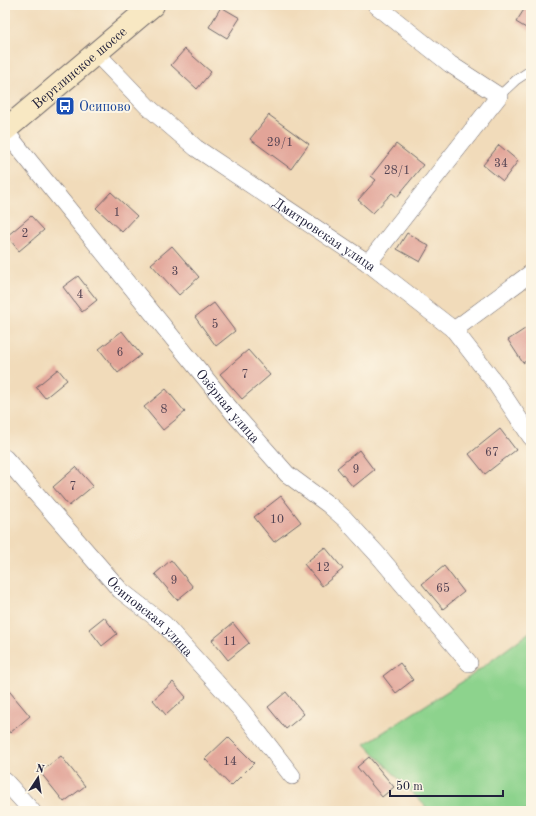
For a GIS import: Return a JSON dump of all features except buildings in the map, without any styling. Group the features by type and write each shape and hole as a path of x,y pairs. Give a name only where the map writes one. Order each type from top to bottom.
{"main road":[{"name":"Вертлинское шоссе","path":"5,131 153,5"}],"street":[{"path":"368,263 499,96 450,64 376,5"},
{"name":"Дмитровская улица","path":"96,53 148,106 196,148 368,263 454,330 496,384 531,436"},
{"name":"Озёрная улица","path":"5,131 236,416 287,474 329,505 378,555 469,663"},
{"path":"454,330 531,273"},
{"name":"Осиповская улица","path":"5,458 120,590 164,624 188,650 242,711 292,776"},
{"path":"5,781 32,811"}],"lane":[{"path":"499,96 516,80 531,70"}],"green space":[{"path":"531,631 531,811 430,811 365,744 468,678"}],"place":[{"name":"Осипово","path":"65,106"}]}
